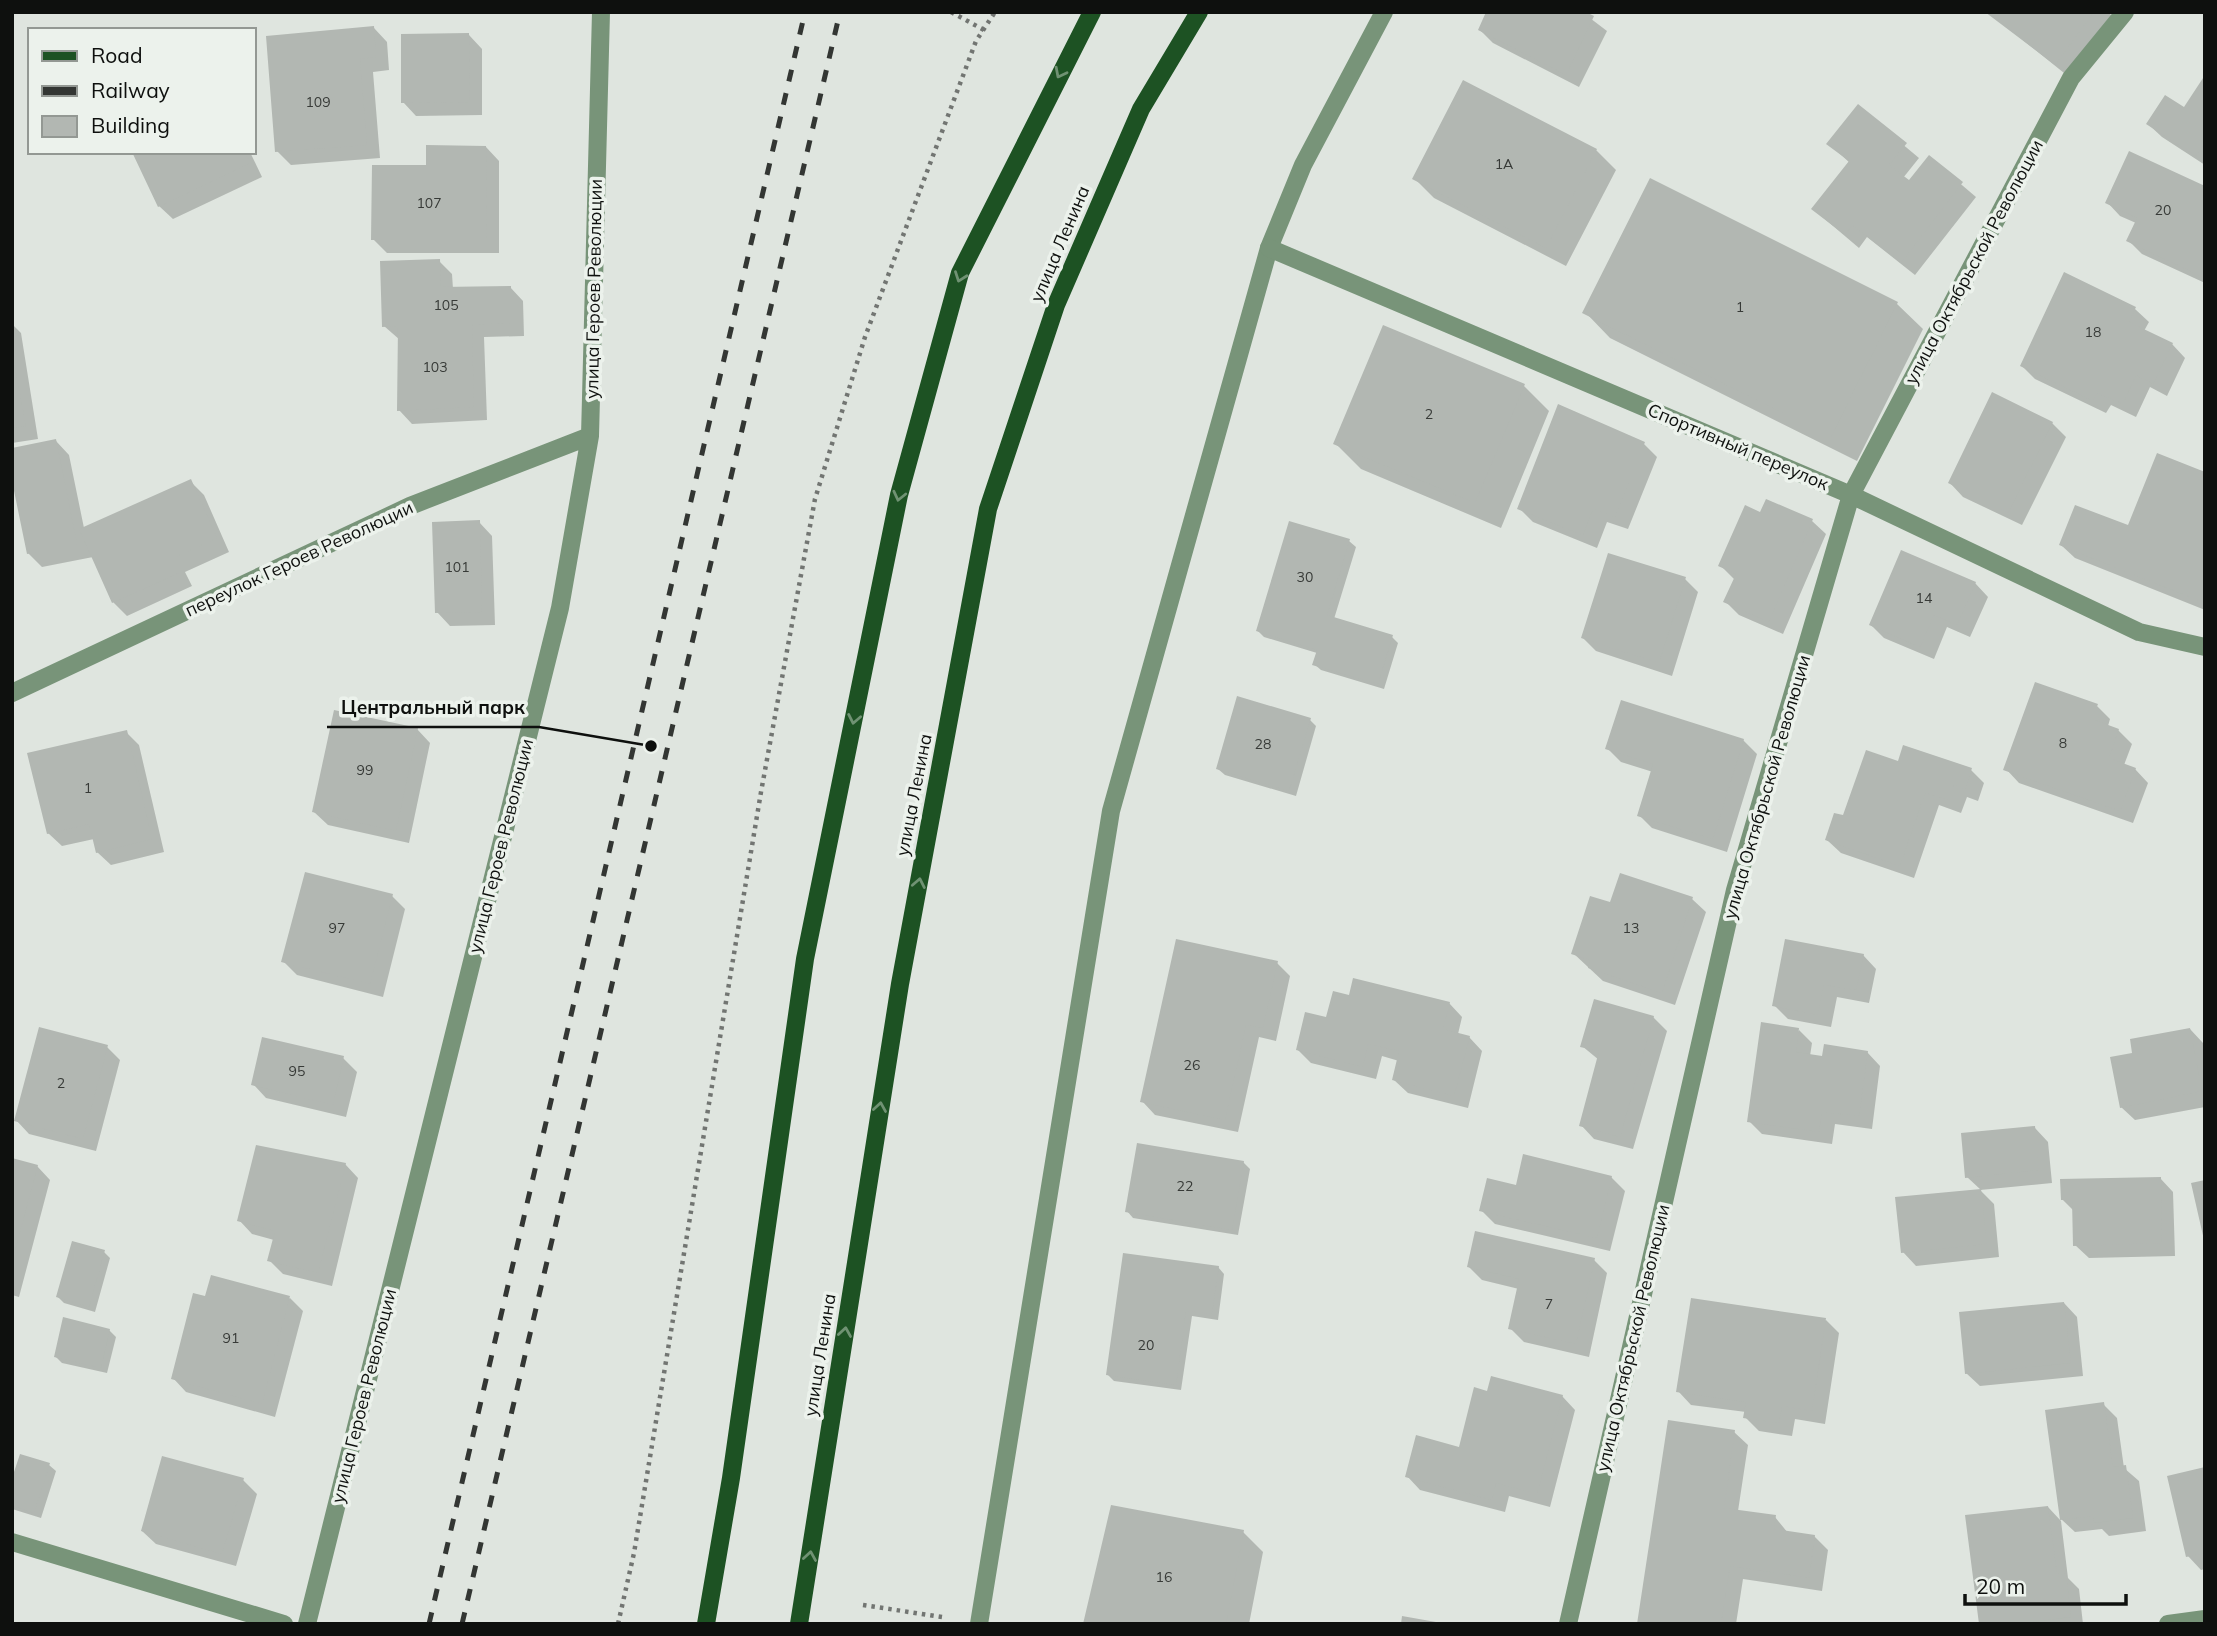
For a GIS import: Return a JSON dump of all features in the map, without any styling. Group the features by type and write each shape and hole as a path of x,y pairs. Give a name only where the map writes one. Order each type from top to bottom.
{"main road":[{"path":"706,1624 731,1478 805,959 899,495 960,274 1092,12"},
{"name":"улица Ленина","path":"799,1624 900,984 988,509 1056,305 1141,109 1199,12"}],"street":[{"name":"улица Героев Революции","path":"307,1624 560,608 590,436 601,12"},
{"path":"979,1623 1111,811 1269,248 1303,165 1384,12"},
{"name":"улица Октябрьской Революции","path":"1568,1624 1735,890 1851,495 2071,78 2125,12"},
{"name":"Спортивный переулок","path":"1269,248 1851,495 2139,632 2205,647"},
{"name":"переулок Героев Революции","path":"12,693 410,506 590,436"},
{"path":"12,1542 284,1624"},
{"path":"2168,1624 2205,1619"}],"path":[{"path":"951,12 984,30"},
{"path":"618,1624 634,1553 761,792 815,499 865,337 976,41 995,12"},
{"path":"863,1605 979,1623"}],"building":[{"path":"1486,12 1586,12 1594,16 1566,75 1478,30"},
{"path":"1985,12 2094,12 2055,65"},
{"path":"374,26 376,57 360,59 367,145 275,152 266,36"},
{"path":"469,33 470,102 401,103 401,34"},
{"path":"2205,75 2205,143 2196,156 2146,124 2165,95 2184,107"},
{"path":"1463,80 1597,149 1546,248 1412,179"},
{"path":"1858,104 1907,143 1889,165 1909,180 1929,155 1963,182 1901,263 1852,225 1845,235 1811,209 1849,161 1826,144"},
{"path":"426,145 486,146 487,240 371,240 372,165 426,165"},
{"path":"2129,151 2205,186 2205,278 2126,241 2137,218 2105,203"},
{"path":"133,154 246,154 250,163 158,207"},
{"path":"1650,178 1898,302 1831,437 1582,313"},
{"path":"440,259 441,287 511,286 511,323 472,325 474,407 397,411 398,326 382,327 380,261"},
{"path":"2064,272 2136,307 2129,322 2173,343 2153,384 2136,375 2123,404 2097,393 2093,401 2020,366"},
{"path":"1383,325 1525,384 1475,503 1333,444"},
{"path":"12,352 26,426 12,428"},
{"path":"1992,392 2053,422 2008,513 1948,483"},
{"path":"1558,404 1645,442 1615,517 1593,509 1583,535 1517,509"},
{"path":"56,439 77,544 27,554 12,481 12,448"},
{"path":"2157,453 2205,472 2205,603 2059,545 2075,505 2128,525"},
{"path":"191,479 217,538 173,558 179,573 112,603 79,529"},
{"path":"1766,499 1813,519 1769,622 1723,602 1736,574 1718,566 1745,505 1760,512"},
{"path":"480,520 482,612 435,613 432,522"},
{"path":"1289,521 1350,539 1327,615 1393,635 1378,684 1312,665 1317,650 1256,631"},
{"path":"1901,550 1976,582 1957,625 1934,615 1920,647 1869,625"},
{"path":"1608,553 1686,577 1659,663 1581,638"},
{"path":"2035,682 2098,704 2092,719 2119,729 2109,758 2136,768 2120,811 2003,770"},
{"path":"1237,696 1311,718 1289,791 1216,769"},
{"path":"1621,700 1744,739 1713,839 1637,816 1653,764 1605,749"},
{"path":"334,710 418,728 396,831 312,812"},
{"path":"127,730 152,839 96,853 89,824 47,834 27,753"},
{"path":"1903,745 1972,768 1965,789 1954,785 1948,800 1925,793 1900,866 1825,840 1834,813 1843,815 1866,750 1898,761"},
{"path":"305,872 393,894 370,984 281,962"},
{"path":"1620,873 1693,897 1662,993 1588,968 1590,960 1571,954 1590,896 1610,902"},
{"path":"1176,939 1278,961 1263,1028 1246,1025 1225,1120 1140,1102"},
{"path":"1785,939 1864,954 1856,990 1824,985 1818,1015 1772,1006"},
{"path":"1353,978 1450,1002 1443,1029 1470,1036 1454,1096 1392,1080 1399,1051 1368,1044 1363,1067 1296,1050 1305,1012 1326,1017 1333,991 1349,995"},
{"path":"1594,999 1654,1016 1620,1137 1579,1126 1599,1051 1580,1047"},
{"path":"1761,1022 1799,1028 1796,1052 1822,1056 1824,1044 1868,1051 1859,1116 1822,1112 1819,1132 1747,1122"},
{"path":"39,1027 108,1045 83,1139 14,1121"},
{"path":"2190,1028 2202,1091 2120,1108 2110,1057 2132,1053 2130,1039"},
{"path":"262,1037 344,1056 333,1105 251,1085"},
{"path":"2035,1126 2039,1170 1965,1178 1961,1133"},
{"path":"1137,1143 1244,1161 1232,1230 1125,1212"},
{"path":"256,1145 346,1163 318,1273 267,1261 275,1231 237,1221"},
{"path":"1523,1154 1612,1176 1597,1238 1479,1211 1487,1178 1516,1185"},
{"path":"12,1158 38,1165 13,1258 12,1258"},
{"path":"2161,1177 2162,1243 2073,1246 2072,1200 2061,1200 2060,1179"},
{"path":"2205,1180 2205,1240 2204,1240 2191,1183"},
{"path":"1981,1189 1987,1244 1901,1253 1895,1197"},
{"path":"1475,1231 1595,1258 1576,1344 1508,1329 1519,1279 1467,1267"},
{"path":"72,1241 105,1250 89,1307 56,1297"},
{"path":"1123,1253 1219,1266 1212,1314 1186,1311 1176,1385 1106,1375"},
{"path":"211,1275 290,1296 262,1404 171,1379 193,1293 205,1296"},
{"path":"1691,1298 1826,1318 1812,1411 1782,1406 1779,1423 1743,1418 1746,1402 1676,1392"},
{"path":"2064,1302 2071,1363 1965,1374 1959,1312"},
{"path":"63,1317 110,1329 101,1368 54,1357"},
{"path":"1491,1376 1563,1395 1537,1494 1496,1483 1492,1500 1405,1477 1416,1435 1459,1447 1474,1387 1487,1391"},
{"path":"2104,1402 2113,1467 2126,1465 2133,1518 2094,1523 2093,1516 2060,1520 2045,1410"},
{"path":"1668,1420 1735,1430 1724,1508 1776,1515 1774,1529 1815,1535 1809,1578 1730,1566 1721,1624 1637,1624"},
{"path":"20,1454 50,1463 34,1513 12,1506 12,1478"},
{"path":"162,1456 244,1478 222,1554 141,1531"},
{"path":"2205,1467 2205,1553 2186,1557 2167,1476"},
{"path":"1111,1505 1244,1530 1226,1624 1083,1624"},
{"path":"2048,1506 2057,1574 2066,1573 2071,1617 2017,1624 1979,1624 1965,1515"},
{"path":"1402,1616 1436,1622 1436,1624 1401,1624"}],"railway":[{"path":"429,1624 805,12"},
{"path":"462,1624 840,12"}],"place":[{"name":"Центральный парк","path":"651,746"}]}
